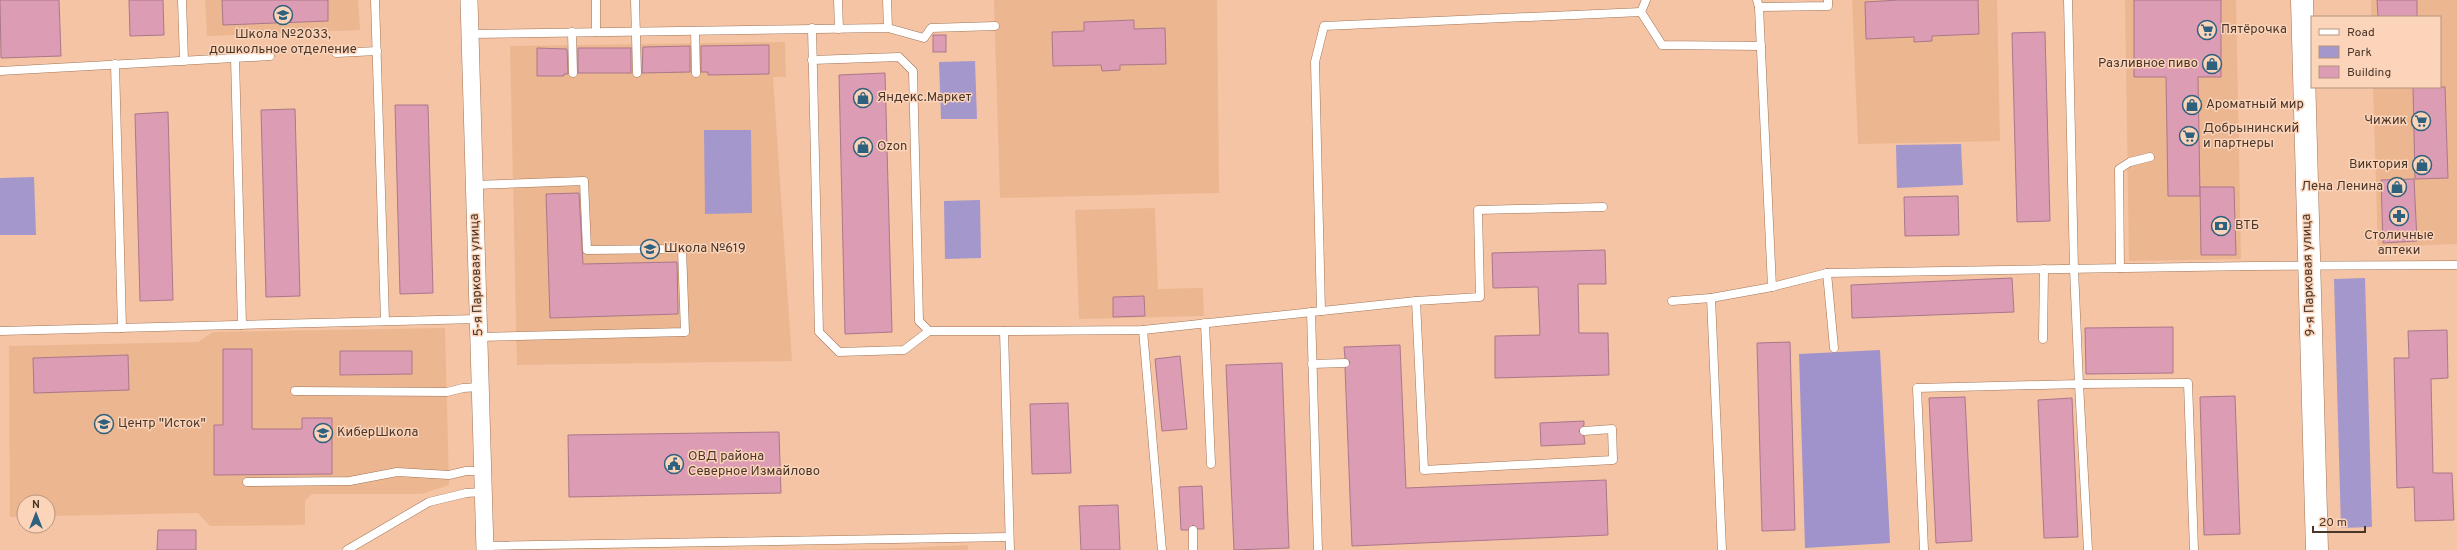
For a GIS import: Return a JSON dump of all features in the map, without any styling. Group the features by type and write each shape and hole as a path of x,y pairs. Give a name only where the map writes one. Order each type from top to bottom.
{"main road":[{"name":"9-я Парковая улица","path":"2302,0 2317,550"}],"street":[{"name":"5-я Парковая улица","path":"469,0 485,548"}],"lane":[{"path":"182,0 184,61"},
{"path":"375,0 385,321"},
{"path":"596,0 596,32"},
{"path":"635,0 637,73"},
{"path":"838,0 838,29"},
{"path":"887,0 888,28"},
{"path":"1641,12 1646,0"},
{"path":"1772,287 1758,3 1828,6 1828,0"},
{"path":"2068,0 2074,268 2088,550"},
{"path":"1641,12 1662,45 1761,46"},
{"path":"1321,311 1315,62 1324,26 1641,12"},
{"path":"470,34 888,28 924,38 931,28 995,26"},
{"path":"812,28 819,332 839,352 904,350 929,331 1143,330 1416,301 1480,297 1478,210 1603,207"},
{"path":"695,31 696,73"},
{"path":"572,32 573,74"},
{"path":"336,52 377,51"},
{"path":"0,71 270,56"},
{"path":"235,58 242,325"},
{"path":"812,60 899,58 913,71 919,321 929,331"},
{"path":"115,64 122,328"},
{"path":"2120,268 2119,169 2130,162 2150,158"},
{"path":"474,185 584,181 587,250 682,249 685,332 479,337"},
{"path":"1672,301 1711,298 1772,287 1827,273 2309,265 2457,265"},
{"path":"2043,339 2044,269"},
{"path":"1827,273 1834,348"},
{"path":"1711,298 1722,550"},
{"path":"1416,301 1424,470 1613,460 1612,429 1584,431"},
{"path":"1311,312 1318,550"},
{"path":"0,332 478,319"},
{"path":"1205,323 1211,464"},
{"path":"1143,330 1162,550"},
{"path":"1004,331 1010,550"},
{"path":"1312,364 1345,363"},
{"path":"1924,550 1917,388 2188,383 2194,550"},
{"path":"295,391 447,392 463,388 480,387"},
{"path":"247,482 350,481 397,472 449,475 466,471 483,471"},
{"path":"347,550 429,502 466,493 484,492"},
{"path":"1193,530 1193,550"},
{"path":"485,548 1009,537"}],"shaded area":[{"name":"Школа №2033, дошкольное отделение","path":"205,0 358,0 360,30 207,36"},
{"path":"994,0 1217,0 1219,193 1000,198"},
{"path":"1852,0 1997,0 2000,141 1858,144"},
{"path":"2125,0 2236,0 2241,259 2129,261"},
{"path":"2371,0 2457,0 2457,244 2378,247 2373,88 2441,88 2441,16 2371,16"},
{"name":"Школа №619","path":"785,42 786,77 773,77 792,361 517,365 510,46"},
{"path":"1155,208 1158,289 1203,288 1204,316 1079,319 1075,210"},
{"path":"445,328 449,485 421,494 312,494 305,501 305,525 210,526 198,513 56,516 56,494 16,494 16,517 10,517 9,346 198,342 213,332","holes":["340,351 412,351 412,374 340,375"]},
{"path":"1880,350 1890,543 1805,548 1799,354"},
{"path":"968,545 968,550 808,550 904,548"}],"green space":[{"path":"975,61 977,119 941,119 939,62"},
{"path":"704,130 751,130 752,213 705,214"},
{"path":"1961,144 1963,185 1897,188 1896,145"},
{"path":"34,177 36,235 0,235 0,178"},
{"path":"980,200 981,258 945,259 944,201"},
{"path":"2365,278 2372,527 2341,528 2334,279"}],"building":[{"path":"0,0 59,0 61,56 1,58"},
{"path":"129,0 163,0 164,35 130,36"},
{"path":"222,0 328,0 328,21 223,25"},
{"path":"1899,0 1978,0 1979,34 1932,36 1932,41 1914,42 1914,37 1866,39 1865,2"},
{"path":"2134,0 2221,0 2221,77 2198,77 2200,196 2168,196 2166,77 2134,77"},
{"path":"2377,0 2417,0 2417,16 2378,16"},
{"path":"1134,20 1134,29 1165,28 1166,64 1120,65 1120,70 1102,71 1101,65 1053,66 1052,32 1084,31 1084,22"},
{"path":"2045,32 2050,221 2017,222 2012,33"},
{"path":"933,35 946,35 946,52 933,52"},
{"path":"769,45 769,74 708,75 708,72 701,72 701,46"},
{"path":"690,46 690,72 642,73 643,47"},
{"path":"537,48 567,49 568,74 564,74 564,76 537,76"},
{"path":"578,48 631,48 631,73 578,73"},
{"path":"885,73 892,332 845,334 839,75"},
{"path":"2445,87 2448,178 2415,179 2413,88"},
{"path":"395,105 428,105 433,293 400,294"},
{"path":"295,109 300,296 266,297 261,110"},
{"path":"168,112 173,300 140,301 135,114"},
{"path":"2414,179 2417,241 2383,243 2381,180"},
{"path":"2200,187 2234,187 2236,255 2201,255"},
{"path":"579,193 583,264 677,262 678,314 550,318 546,194"},
{"path":"1958,196 1959,235 1905,236 1904,197"},
{"path":"1605,250 1606,284 1578,284 1579,333 1608,333 1609,375 1495,378 1495,336 1540,335 1538,287 1493,288 1492,253"},
{"path":"2012,278 2014,312 1852,318 1851,285"},
{"path":"1144,296 1145,316 1113,317 1113,297"},
{"path":"2173,327 2173,373 2086,374 2085,328"},
{"path":"2447,330 2448,378 2431,379 2433,473 2452,473 2454,520 2415,521 2414,487 2397,488 2394,358 2409,358 2408,331"},
{"path":"1790,342 1795,530 1762,531 1757,343"},
{"path":"1400,345 1406,488 1606,480 1608,535 1352,546 1345,368 1350,362 1345,358 1344,347"},
{"path":"223,349 252,349 252,429 302,429 302,418 332,418 332,474 214,475 214,425 223,425"},
{"path":"340,351 412,351 412,374 340,375"},
{"path":"128,355 129,390 34,393 33,358"},
{"path":"1180,356 1187,429 1162,431 1155,359"},
{"path":"1282,363 1289,548 1234,550 1226,365"},
{"path":"2235,396 2240,534 2204,535 2200,397"},
{"path":"1965,397 1972,541 1936,543 1929,398"},
{"path":"2072,398 2078,537 2044,538 2038,400"},
{"path":"1068,403 1071,473 1032,474 1030,404"},
{"path":"1584,421 1584,425 1579,431 1584,436 1585,444 1541,446 1540,423"},
{"name":"ОВД района Северное Измайлово","path":"779,432 781,493 569,497 568,435"},
{"path":"1202,486 1204,529 1198,529 1193,525 1188,530 1181,530 1179,487"},
{"path":"1118,505 1120,550 1081,550 1079,506"},
{"path":"158,530 196,530 196,550 157,550"}],"place":[{"name":"Школа №2033, дошкольное отделение","path":"283,15"},
{"name":"Пятёрочка","path":"2207,30"},
{"name":"Разливное пиво","path":"2212,64"},
{"name":"Яндекс.Маркет","path":"863,98"},
{"name":"Ароматный мир","path":"2192,105"},
{"name":"Чижик","path":"2421,121"},
{"name":"Добрынинский и партнеры","path":"2189,136"},
{"name":"Ozon","path":"863,147"},
{"name":"Виктория","path":"2422,165"},
{"name":"Лена Ленина","path":"2397,187"},
{"name":"Столичные аптеки","path":"2399,216"},
{"name":"ВТБ","path":"2221,226"},
{"name":"Школа №619","path":"650,249"},
{"name":"Центр \"Исток\"","path":"104,424"},
{"name":"КиберШкола","path":"323,433"},
{"name":"ОВД района Северное Измайлово","path":"674,464"}]}
